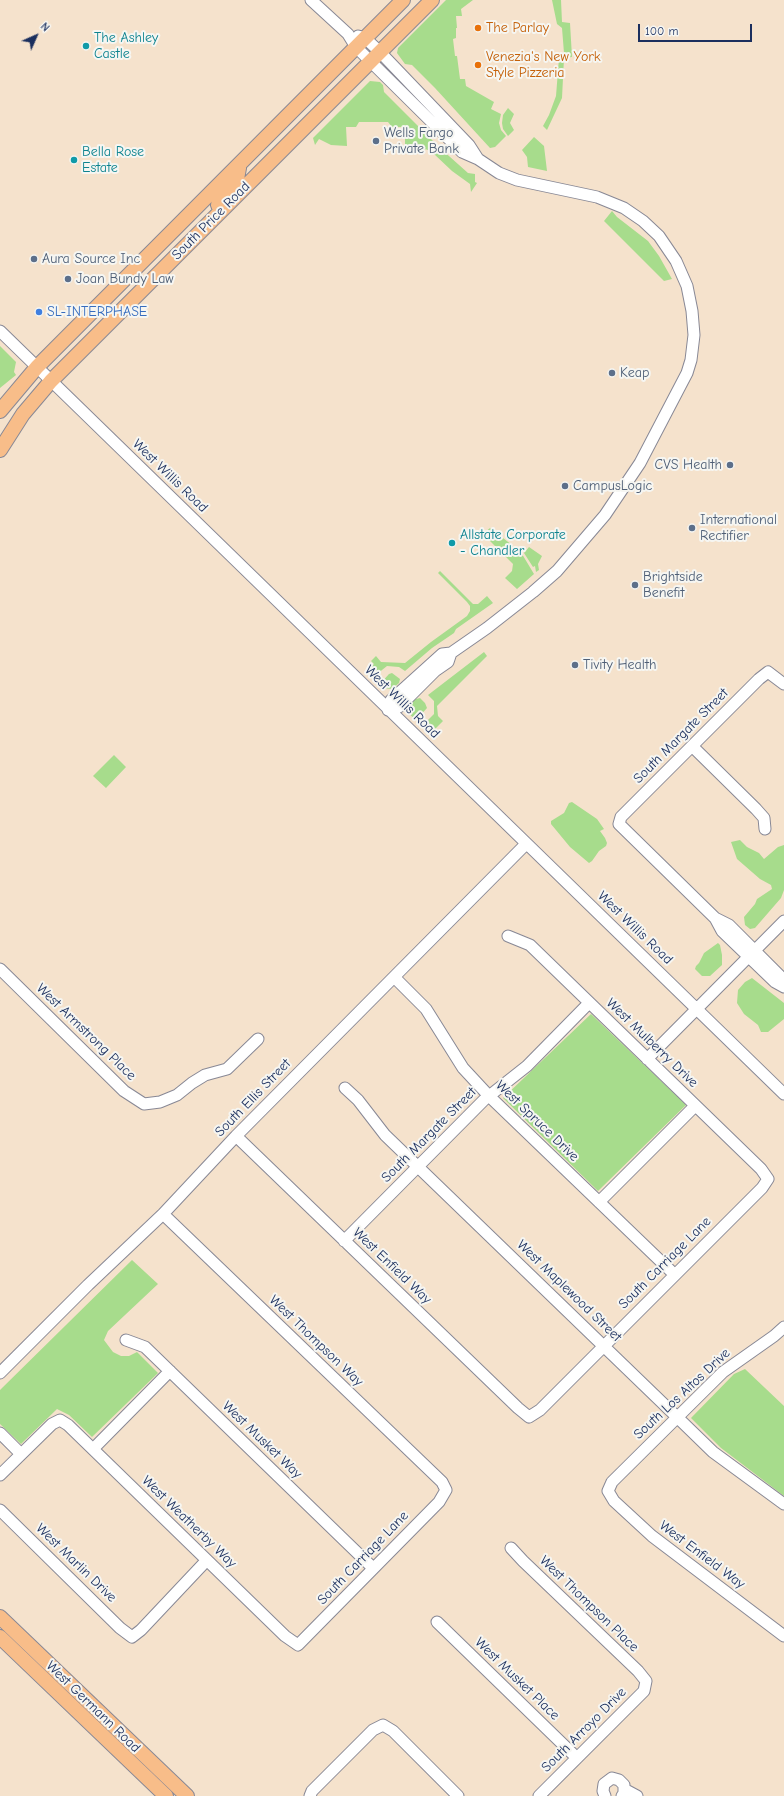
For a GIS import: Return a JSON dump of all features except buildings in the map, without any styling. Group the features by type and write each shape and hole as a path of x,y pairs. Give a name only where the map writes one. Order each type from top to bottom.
{"main road":[{"name":"South Price Road","path":"0,411 37,367 403,0"},
{"name":"South Price Road","path":"0,450 23,414 51,381 432,0"},
{"path":"217,216 219,203 237,179 240,163"},
{"path":"172,260 180,236 192,224 192,211"},
{"name":"West Germann Road","path":"0,1617 187,1796"},
{"name":"West Germann Road","path":"0,1637 166,1796"}],"street":[{"path":"311,0 375,57 462,152 478,159 499,173 517,180 597,197 624,208 643,220 659,236 669,250 684,280 692,311 694,335 687,373 677,395 631,478 605,515 557,571 487,628 451,653 448,662 435,671 398,707 388,710"},
{"name":"West Willis Road","path":"0,331 784,1094"},
{"name":"South Margate Street","path":"752,954 729,925 714,918 619,824 621,817 759,679 768,672 784,684"},
{"path":"692,746 764,818 764,830"},
{"name":"South Ellis Street","path":"0,1373 88,1285 163,1214 236,1136 526,844"},
{"path":"647,1060 696,1008 784,921"},
{"name":"West Mulberry Drive","path":"508,936 530,945 761,1169 768,1179"},
{"path":"752,954 781,977 784,982"},
{"path":"752,954 775,982 784,987"},
{"name":"West Armstrong Place","path":"0,969 124,1091 144,1104 160,1102 177,1095 205,1075 227,1069 258,1039"},
{"name":"West Spruce Drive","path":"394,977 426,1009 463,1068 489,1096 675,1275"},
{"name":"South Margate Street","path":"344,1241 417,1166 489,1096 527,1066 589,1003"},
{"name":"West Maplewood Street","path":"345,1088 358,1100 385,1135 713,1452 784,1504"},
{"path":"599,1202 695,1106"},
{"name":"West Enfield Way","path":"236,1136 529,1417"},
{"name":"South Carriage Lane","path":"529,1417 540,1410 603,1345 762,1188 768,1179"},
{"name":"West Thompson Way","path":"163,1214 442,1482 446,1490"},
{"name":"South Los Altos Drive","path":"608,1492 612,1482 723,1372 783,1331"},
{"name":"West Musket Way","path":"126,1340 144,1347 373,1568"},
{"path":"93,1449 170,1371"},
{"name":"West Weatherby Way","path":"21,1454 52,1424 60,1420 68,1425 285,1636 298,1645"},
{"path":"0,1433 21,1454 0,1475"},
{"name":"South Carriage Lane","path":"298,1645 439,1502 446,1490"},
{"name":"West Enfield Way","path":"608,1492 614,1501 652,1536 784,1636"},
{"name":"West Marlin Drive","path":"0,1510 120,1628 132,1637 141,1630 207,1560"},
{"name":"West Thompson Place","path":"511,1548 638,1671 646,1682"},
{"name":"West Musket Place","path":"437,1622 577,1758"},
{"name":"South Arroyo Drive","path":"539,1796 644,1690 646,1682"},
{"path":"310,1796 312,1791 373,1730 384,1725 393,1731 458,1796"},
{"path":"605,1796 603,1787 609,1779 619,1780 623,1792 637,1796"}],"green space":[{"path":"446,0 473,0 461,9 462,16 456,16 456,38 453,39 455,56 457,56 460,79 465,79 466,86 494,102 491,109 501,114 499,123 501,130 506,136 495,147 490,148 435,88 412,65 405,64 397,53 398,48"},
{"path":"552,0 561,0 562,22 570,23 572,57 564,58 562,98 547,130 543,126 556,96 559,58 564,53 562,28 557,24"},
{"path":"370,81 380,82 383,85 384,92 440,148 468,173 475,174 475,182 477,183 471,192 470,184 452,171 434,154 433,149 426,149 420,153 405,144 405,127 392,127 388,122 359,122 356,127 346,127 347,146 331,145 319,139 315,145 313,138"},
{"path":"508,108 514,114 510,123 514,130 508,136 503,129 502,123 503,115"},
{"path":"534,137 544,146 547,171 528,167 527,157 522,150"},
{"path":"612,211 617,217 648,241 659,256 672,279 664,281 604,221"},
{"path":"0,346 16,362 14,372 16,375 0,388"},
{"path":"490,528 512,545 515,551 522,554 534,574 517,589 505,578 512,571 513,564 483,534"},
{"path":"529,547 542,556 538,564 539,570 536,572 535,566 533,567 524,553"},
{"path":"440,571 473,604 478,604 487,596 493,603 456,629 454,633 432,648 405,671 399,667 387,666 377,674 370,667 374,664 371,661 376,656 381,662 405,663 467,616 470,611 470,606 438,573"},
{"path":"484,652 487,656 437,706 438,716 443,721 434,730 426,722 434,714 434,701 428,695"},
{"path":"392,673 400,679 399,683 392,689 383,688 379,685 389,674"},
{"path":"420,698 425,703 427,708 416,720 408,713 408,705 412,700"},
{"path":"114,755 126,767 106,788 93,776"},
{"path":"572,802 597,819 604,829 600,831 607,843 606,846 599,851 589,863 570,847 551,824 551,821 564,813 569,803"},
{"path":"740,840 747,847 759,853 764,859 778,847 784,845 784,890 781,898 755,928 750,929 745,925 744,917 755,904 757,899 772,889 771,885 760,879 737,859 731,842"},
{"path":"718,943 720,945 722,955 722,965 710,976 702,976 695,969 696,966 704,953"},
{"path":"752,978 784,1003 784,1019 768,1032 761,1032 758,1025 744,1014 737,1003 738,990 745,982"},
{"path":"591,1014 686,1105 598,1191 503,1098"},
{"path":"132,1260 158,1284 108,1331 104,1340 113,1352 121,1356 129,1356 137,1352 158,1373 92,1437 69,1415 57,1409 21,1444 0,1424 0,1390"},
{"path":"745,1369 784,1406 784,1496 721,1448 691,1418 734,1374"}],"place":[{"name":"The Parlay","path":"478,28"},
{"name":"The Ashley Castle","path":"86,46"},
{"name":"Venezia's New York Style Pizzeria","path":"478,65"},
{"name":"Wells Fargo Private Bank","path":"376,141"},
{"name":"Bella Rose Estate","path":"74,160"},
{"name":"Aura Source Inc","path":"34,259"},
{"name":"Joan Bundy Law","path":"68,279"},
{"name":"SL-INTERPHASE","path":"39,312"},
{"name":"Keap","path":"612,373"},
{"name":"CVS Health","path":"730,465"},
{"name":"CampusLogic","path":"565,486"},
{"name":"International Rectifier","path":"692,528"},
{"name":"Allstate Corporate - Chandler","path":"452,543"},
{"name":"Brightside Benefit","path":"635,585"},
{"name":"Tivity Health","path":"575,665"}]}
